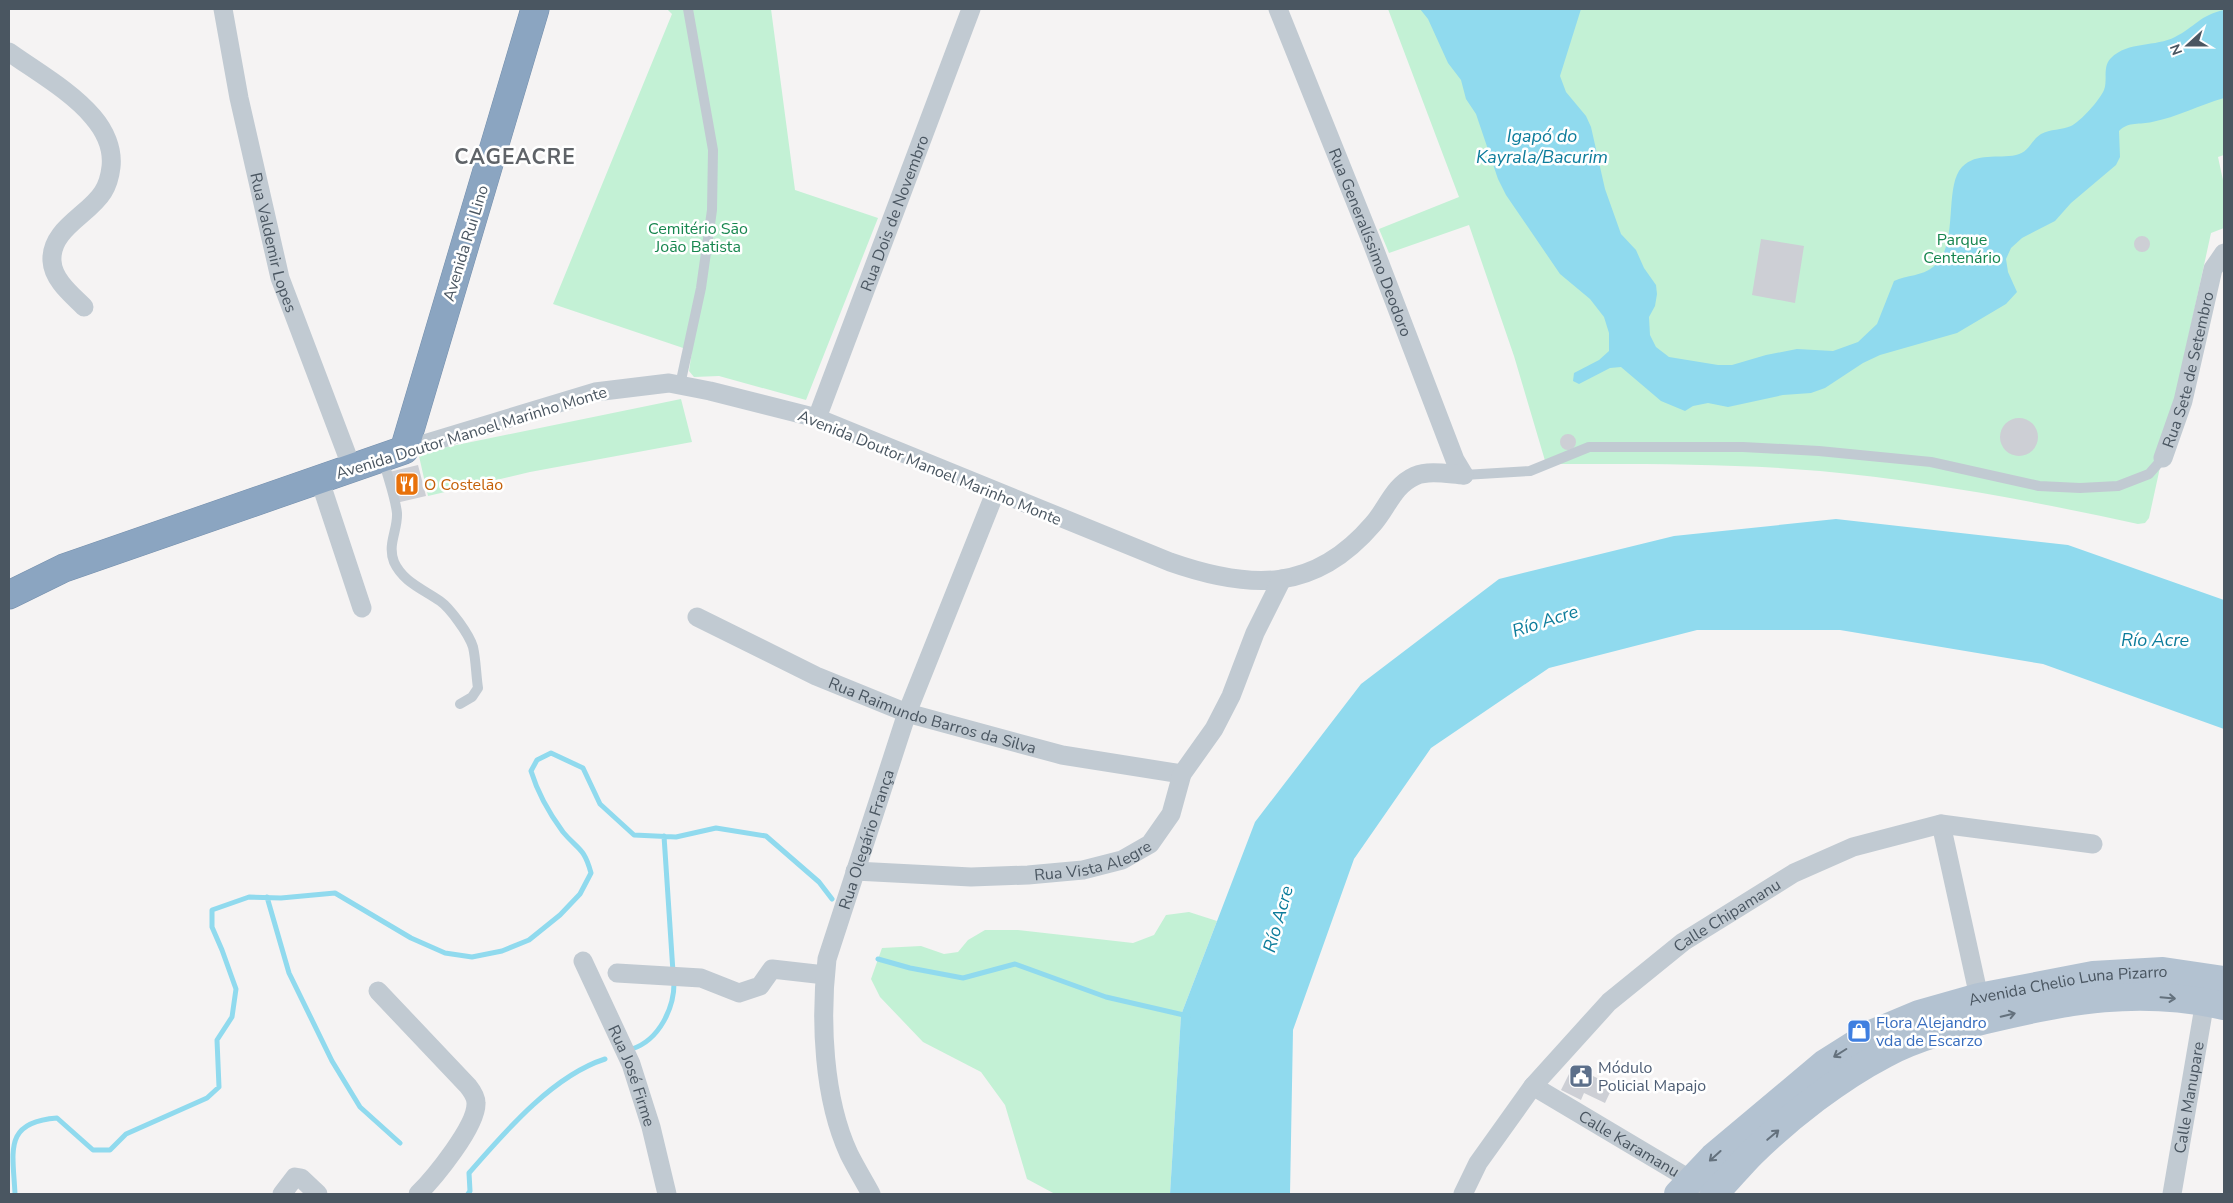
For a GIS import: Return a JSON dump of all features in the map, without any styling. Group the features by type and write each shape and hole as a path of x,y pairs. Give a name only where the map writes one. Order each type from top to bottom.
{"highway":[{"name":"Avenida Rui Lino","path":"393,454 535,9"},
{"name":"Avenida Doutor Manoel Marinho Monte","path":"9,595 64,568 319,478 393,454"}],"main road":[{"name":"Avenida Chelio Luna Pizarro","path":"1684,1187 1768,1110 1833,1058 1870,1034 1919,1014 1979,997 2093,975 2163,971 2224,980"},
{"name":"Avenida Chelio Luna Pizarro","path":"1719,1194 1753,1152 1806,1107 1846,1078 1887,1053 1952,1029 2081,1000 2137,996 2215,1004"}],"street":[{"name":"Rua Valdemir Lopes","path":"223,9 239,98 280,278 352,468"},
{"name":"Rua Dois de Novembro","path":"816,418 971,9"},
{"name":"Rua Generalíssimo Deodoro","path":"1278,9 1372,243 1455,460 1464,475"},
{"path":"9,52 79,104 93,117 108,140 112,158 109,178 102,193 65,230 54,248 52,261 55,274 84,308"},
{"name":"Rua Sete de Setembro","path":"2163,458 2183,401 2213,269 2224,252"},
{"name":"Avenida Doutor Manoel Marinho Monte","path":"393,454 595,392 668,383 710,390 816,418 996,493 1209,575 1256,581 1314,571 1354,545 1383,512 1393,492 1416,476 1432,473 1464,475"},
{"path":"319,478 362,608"},
{"name":"Rua Olegário França","path":"871,1194 848,1153 836,1114 829,1081 823,996 825,975 828,959 855,871 907,713 996,493"},
{"name":"Rua Vista Alegre","path":"855,871 971,877 1028,875 1083,870 1122,860 1150,844 1171,814 1182,774 1214,729 1231,696 1255,633 1282,578"},
{"name":"Rua Raimundo Barros da Silva","path":"697,617 816,676 907,713 1062,755 1182,774"},
{"path":"1941,824 1979,997"},
{"name":"Calle Chipamanu","path":"1463,1194 1478,1163 1533,1086 1609,1002 1683,942 1794,873 1852,847 1941,824 2093,844"},
{"name":"Rua José Firme","path":"583,961 631,1064 651,1127 667,1194"},
{"path":"617,973 701,978 739,993 760,986 772,969 825,975"},
{"path":"378,991 473,1093 476,1103 469,1129 418,1194"},
{"name":"Calle Manupare","path":"2172,1194 2215,1004"},
{"name":"Calle Karamanu","path":"1533,1086 1684,1187 1719,1194"},
{"path":"282,1194 294,1177 301,1178 318,1194"}],"lane":[{"path":"680,385 701,288 712,210 713,150 688,9"},
{"name":"Avenida Doutor Manoel Marinho Monte","path":"1464,475 1530,471 1589,447 1743,447 1819,451 1931,462 2039,486 2080,488 2118,486 2153,472 2163,458"},
{"path":"393,454 397,516 391,542 393,559 398,570 411,582 441,602 458,622 472,645 478,688 472,697 460,704"}],"green space":[{"name":"Cemitério São João Batista","path":"667,9 771,9 795,190 878,218 806,400 719,376 694,377 689,371 692,351 553,304 672,14"},
{"name":"Parque Centenário","path":"1388,9 2224,9 2224,155 2218,157 2224,185 2224,228 2211,233 2149,518 2145,523 2138,524 2059,507 1979,493 1900,480 1820,471 1717,465 1546,464 1514,356 1469,225 1389,253 1379,229 1459,197"},
{"path":"681,399 692,442 530,472 428,496 419,456 442,448"},
{"path":"1189,912 1217,921 1181,1015 1170,1194 1055,1194 1027,1179 1005,1105 981,1072 923,1042 880,997 871,979 882,948 921,946 944,954 958,952 968,940 985,930 1018,930 1133,943 1154,935 1166,915"}],"water":[{"name":"Igapó do Kayrala/Bacurim","path":"1420,9 1581,9 1560,76 1566,92 1586,116 1591,127 1605,189 1621,234 1636,250 1644,268 1656,285 1655,306 1649,317 1650,335 1656,347 1669,357 1718,365 1732,365 1766,355 1797,349 1833,351 1858,342 1877,324 1894,281 1929,270 1941,258 1949,232 1953,188 1956,176 1962,167 1974,159 2020,154 2041,134 2071,126 2080,120 2102,94 2108,62 2118,53 2126,49 2175,37 2203,18 2224,10 2224,98 2161,120 2127,126 2119,131 2120,157 2116,165 2071,203 2055,221 2022,238 2011,248 2006,259 2008,272 2017,292 2006,304 1957,333 1880,355 1863,363 1825,388 1811,393 1783,395 1728,407 1708,403 1693,406 1685,411 1661,401 1621,367 1610,368 1579,384 1573,381 1574,373 1599,360 1609,351 1609,333 1604,317 1590,299 1560,274 1506,195 1498,179 1476,114 1466,99 1461,80 1448,63 1428,19"},
{"name":"Río Acre","path":"1836,519 2068,545 2224,600 2224,729 2043,664 1840,630 1697,630 1549,668 1431,748 1354,859 1293,1030 1290,1194 1170,1194 1181,1015 1255,822 1361,684 1499,579 1674,536"}],"building":[{"path":"2142,236 2150,244 2142,252 2134,244"},
{"path":"1761,239 1804,246 1795,303 1752,295"},
{"path":"2019,418 2032,424 2038,437 2032,450 2019,456 2006,450 2000,437 2006,424"},
{"path":"1568,434 1576,442 1568,450 1560,442"},
{"name":"O Costelão","path":"418,465 426,496 396,503 389,472"},
{"name":"Módulo Policial Mapajo","path":"1573,1066 1613,1086 1605,1103 1584,1093 1581,1100 1561,1090"}],"waterway":[{"path":"15,1194 13,1152 19,1132 27,1126 57,1118 93,1150 110,1150 126,1134 207,1098 219,1087 217,1040 232,1017 236,989 212,927 212,910 249,897 281,898 335,893 411,938 445,953 472,957 502,951 529,940 560,915 580,894 591,873 583,853 563,832 549,810 531,771 537,760 551,753 583,768 600,804 634,835 676,837 716,828 766,836 819,882 832,899"},
{"path":"664,836 673,972"},
{"path":"267,897 289,973 332,1061 360,1107 400,1143"},
{"path":"878,959 910,968 963,978 1015,964 1106,997 1188,1016"},
{"path":"632,1049 642,1045 664,1022 672,1001 674,980"},
{"path":"468,1194 470,1191 469,1173 530,1107 566,1078 585,1067 605,1059"}],"place":[{"name":"O Costelão","path":"407,484"},
{"name":"Flora Alejandro vda de Escarzo","path":"1859,1031"},
{"name":"Módulo Policial Mapajo","path":"1581,1076"}],"district":[{"name":"CAGEACRE","path":"515,157"}]}
